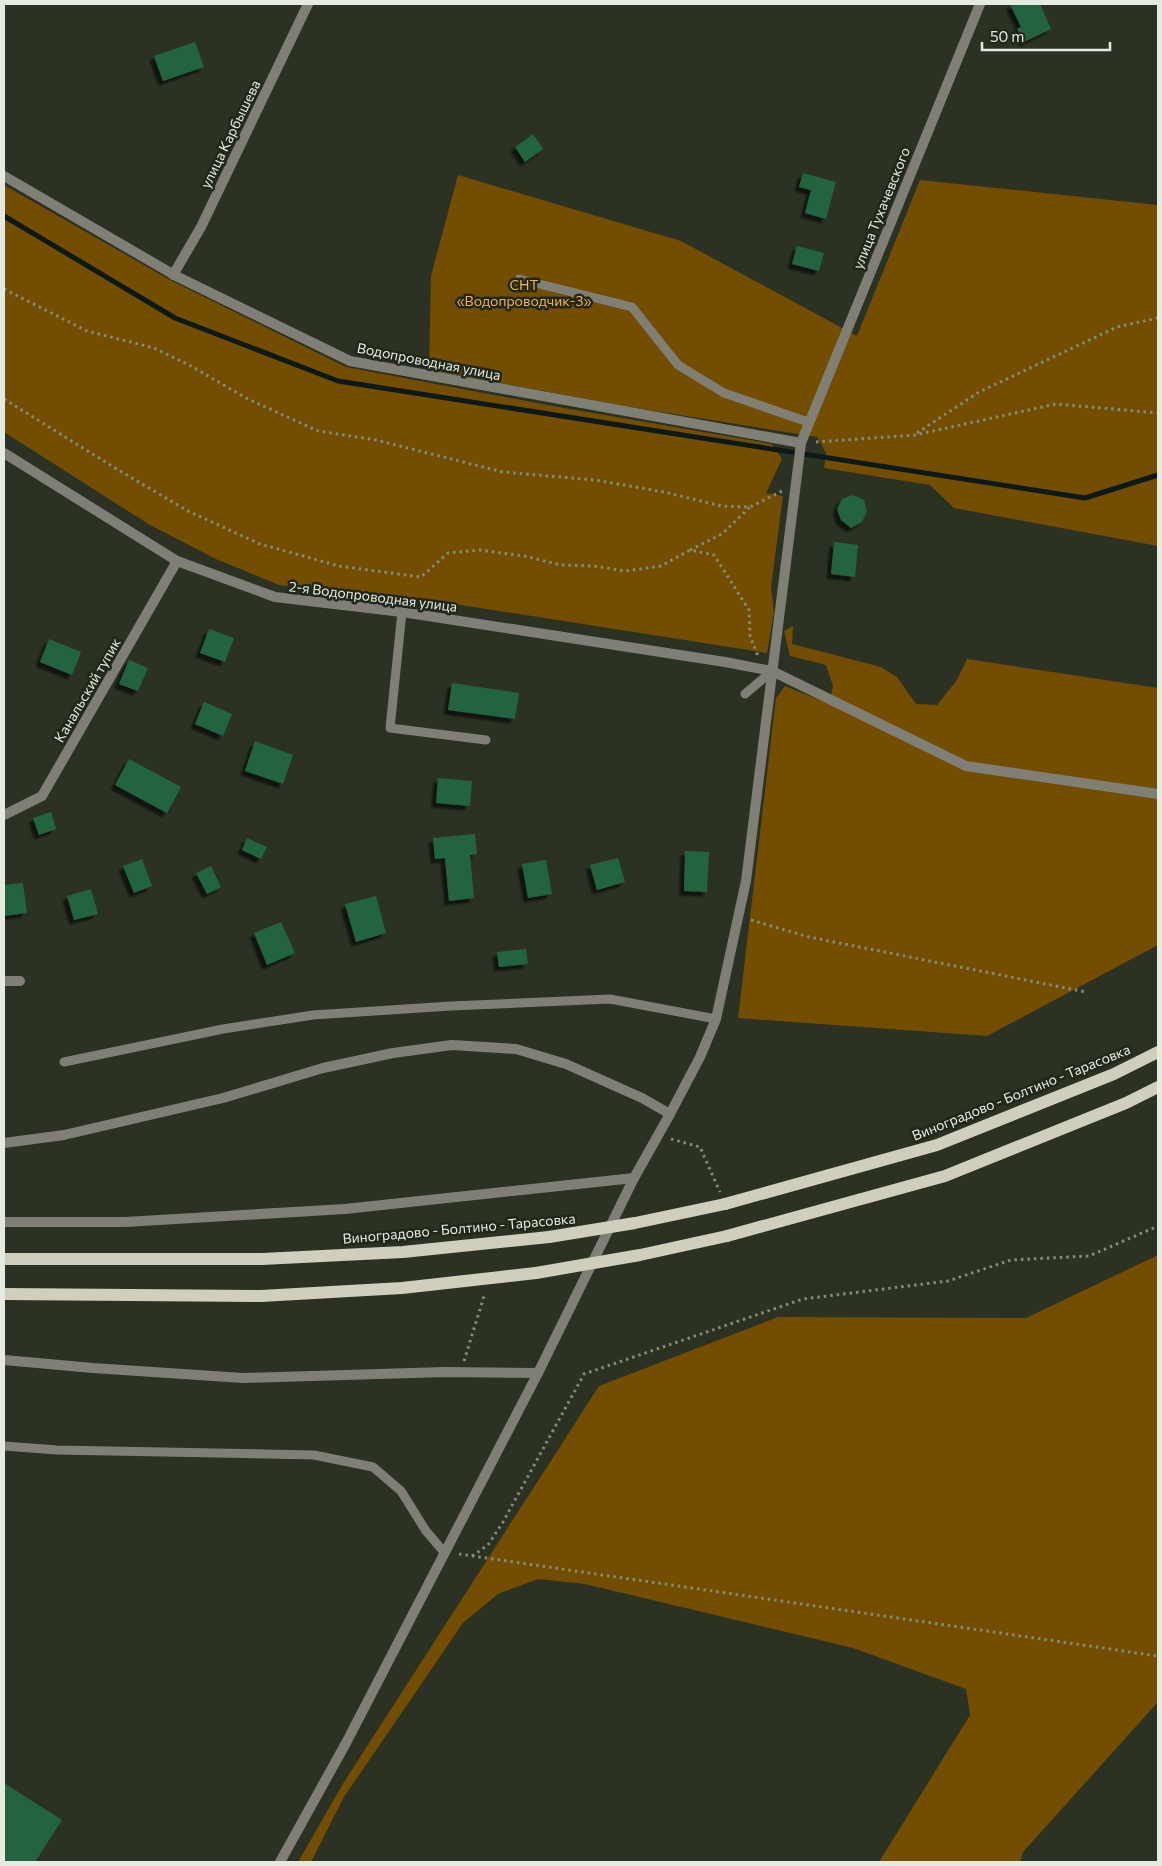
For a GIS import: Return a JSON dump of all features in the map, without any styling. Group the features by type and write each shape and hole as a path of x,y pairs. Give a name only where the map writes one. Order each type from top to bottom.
{"main road":[{"name":"Виноградово - Болтино - Тарасовка","path":"4,1260 262,1259 403,1252 549,1238 635,1223 725,1204 937,1145 1114,1074 1158,1052"},
{"path":"4,1294 261,1296 402,1288 536,1273 640,1255 727,1236 945,1176 1126,1103 1158,1087"}],"street":[{"name":"улица Карбышева","path":"174,275 201,227 308,4"},
{"name":"улица Тухачевского","path":"280,1862 346,1743 538,1373 634,1178 700,1057 716,1020 747,872 769,670 797,483 800,443 980,4"},
{"name":"Водопроводная улица","path":"4,176 174,275 350,360 800,443"},
{"name":"2-я Водопроводная улица","path":"4,453 177,561 276,597 402,612 769,670 966,766 1158,794"},
{"name":"Канальский тупик","path":"4,815 42,796 177,561"},
{"path":"4,981 20,981"},
{"path":"4,1143 64,1135 223,1098 323,1068 452,1045 516,1049 566,1064 642,1098 670,1114"},
{"path":"4,1222 125,1222 344,1209 634,1178"},
{"path":"4,1360 243,1378 445,1372 538,1373"}],"lane":[{"path":"518,279 632,307 678,366 724,393 808,422"},
{"path":"402,612 390,728 486,740"},
{"path":"745,694 769,670"},
{"path":"64,1062 222,1029 313,1015 451,1006 610,1000 716,1020"},
{"path":"4,1446 57,1450 314,1455 373,1467 401,1491 426,1531 444,1552"}],"path":[{"path":"4,288 87,331 154,348 191,366 246,398 318,431 376,440 503,472 595,480 664,492 721,506 750,507"},
{"path":"915,434 979,392 1117,327 1158,318"},
{"path":"4,399 188,511 260,544 339,566 421,577 448,554 479,550 524,556 561,565 594,566 625,571 661,566 722,534 750,507 797,483"},
{"path":"800,443 915,434 1056,404 1158,414"},
{"path":"690,550 714,555 718,561 748,610 750,636 759,658 769,670"},
{"path":"738,916 809,937 1086,992"},
{"path":"658,1135 700,1147 725,1204"},
{"path":"472,1556 488,1545 503,1522 584,1374 804,1299 948,1281 1011,1260 1089,1256 1158,1226"},
{"path":"464,1360 490,1278"},
{"path":"444,1552 1158,1656"}],"green space":[{"name":"СНТ «Водопроводчик-3»","path":"458,175 681,241 857,336 920,180 1158,205 1158,546 954,508 930,485 824,468 826,453 817,437 624,406 429,370 431,276"},
{"path":"4,185 170,280 346,367 553,406 772,444 782,459 766,493 783,496 771,587 774,612 767,653 461,605 279,585 216,559 150,525 4,432"},
{"path":"793,626 792,644 881,667 897,677 916,704 937,705 957,680 967,659 1158,688 1158,945 987,1036 738,1018 776,698 785,686 829,704 833,686 826,665 790,656 784,631"},
{"path":"1158,1255 1158,1702 1023,1852 1020,1862 879,1862 970,1715 966,1689 853,1648 585,1584 538,1579 498,1594 463,1623 344,1797 311,1862 298,1862 344,1782 599,1386 778,1317 1026,1318"}],"building":[{"path":"1010,4 1040,4 1051,29 1024,42 1017,29 1021,27"},
{"path":"195,42 204,67 163,81 154,56"},
{"path":"533,134 543,149 525,162 515,147"},
{"path":"803,173 836,182 826,219 805,213 811,190 799,187"},
{"path":"797,246 824,253 819,271 792,264"},
{"path":"853,495 864,500 867,511 862,522 851,528 841,520 837,509 842,499"},
{"path":"834,542 858,545 855,577 831,574"},
{"path":"209,629 234,638 225,662 200,653"},
{"path":"49,639 81,652 72,675 40,662"},
{"path":"129,660 148,668 138,691 119,684"},
{"path":"452,683 519,693 515,719 448,710"},
{"path":"204,702 232,714 223,736 195,724"},
{"path":"255,741 293,755 283,784 245,771"},
{"path":"129,759 181,787 167,813 115,785"},
{"path":"438,778 472,781 470,806 436,803"},
{"path":"51,812 56,829 39,835 33,818"},
{"path":"475,834 477,854 470,855 474,898 449,901 445,858 435,859 433,838"},
{"path":"247,838 267,847 261,859 242,850"},
{"path":"685,851 709,852 707,892 684,891"},
{"path":"618,858 625,882 597,890 590,865"},
{"path":"142,859 152,886 134,893 123,866"},
{"path":"546,860 552,894 528,898 522,864"},
{"path":"211,866 221,887 207,894 196,873"},
{"path":"23,883 27,913 4,916 4,885"},
{"path":"91,889 98,914 74,920 67,896"},
{"path":"376,896 386,933 356,942 345,904"},
{"path":"281,922 295,953 267,965 254,933"},
{"path":"526,949 528,964 499,967 497,952"},
{"path":"4,1783 62,1820 35,1862 4,1862"}],"waterway":[{"path":"4,216 175,318 338,381 1085,498 1158,475"}]}
